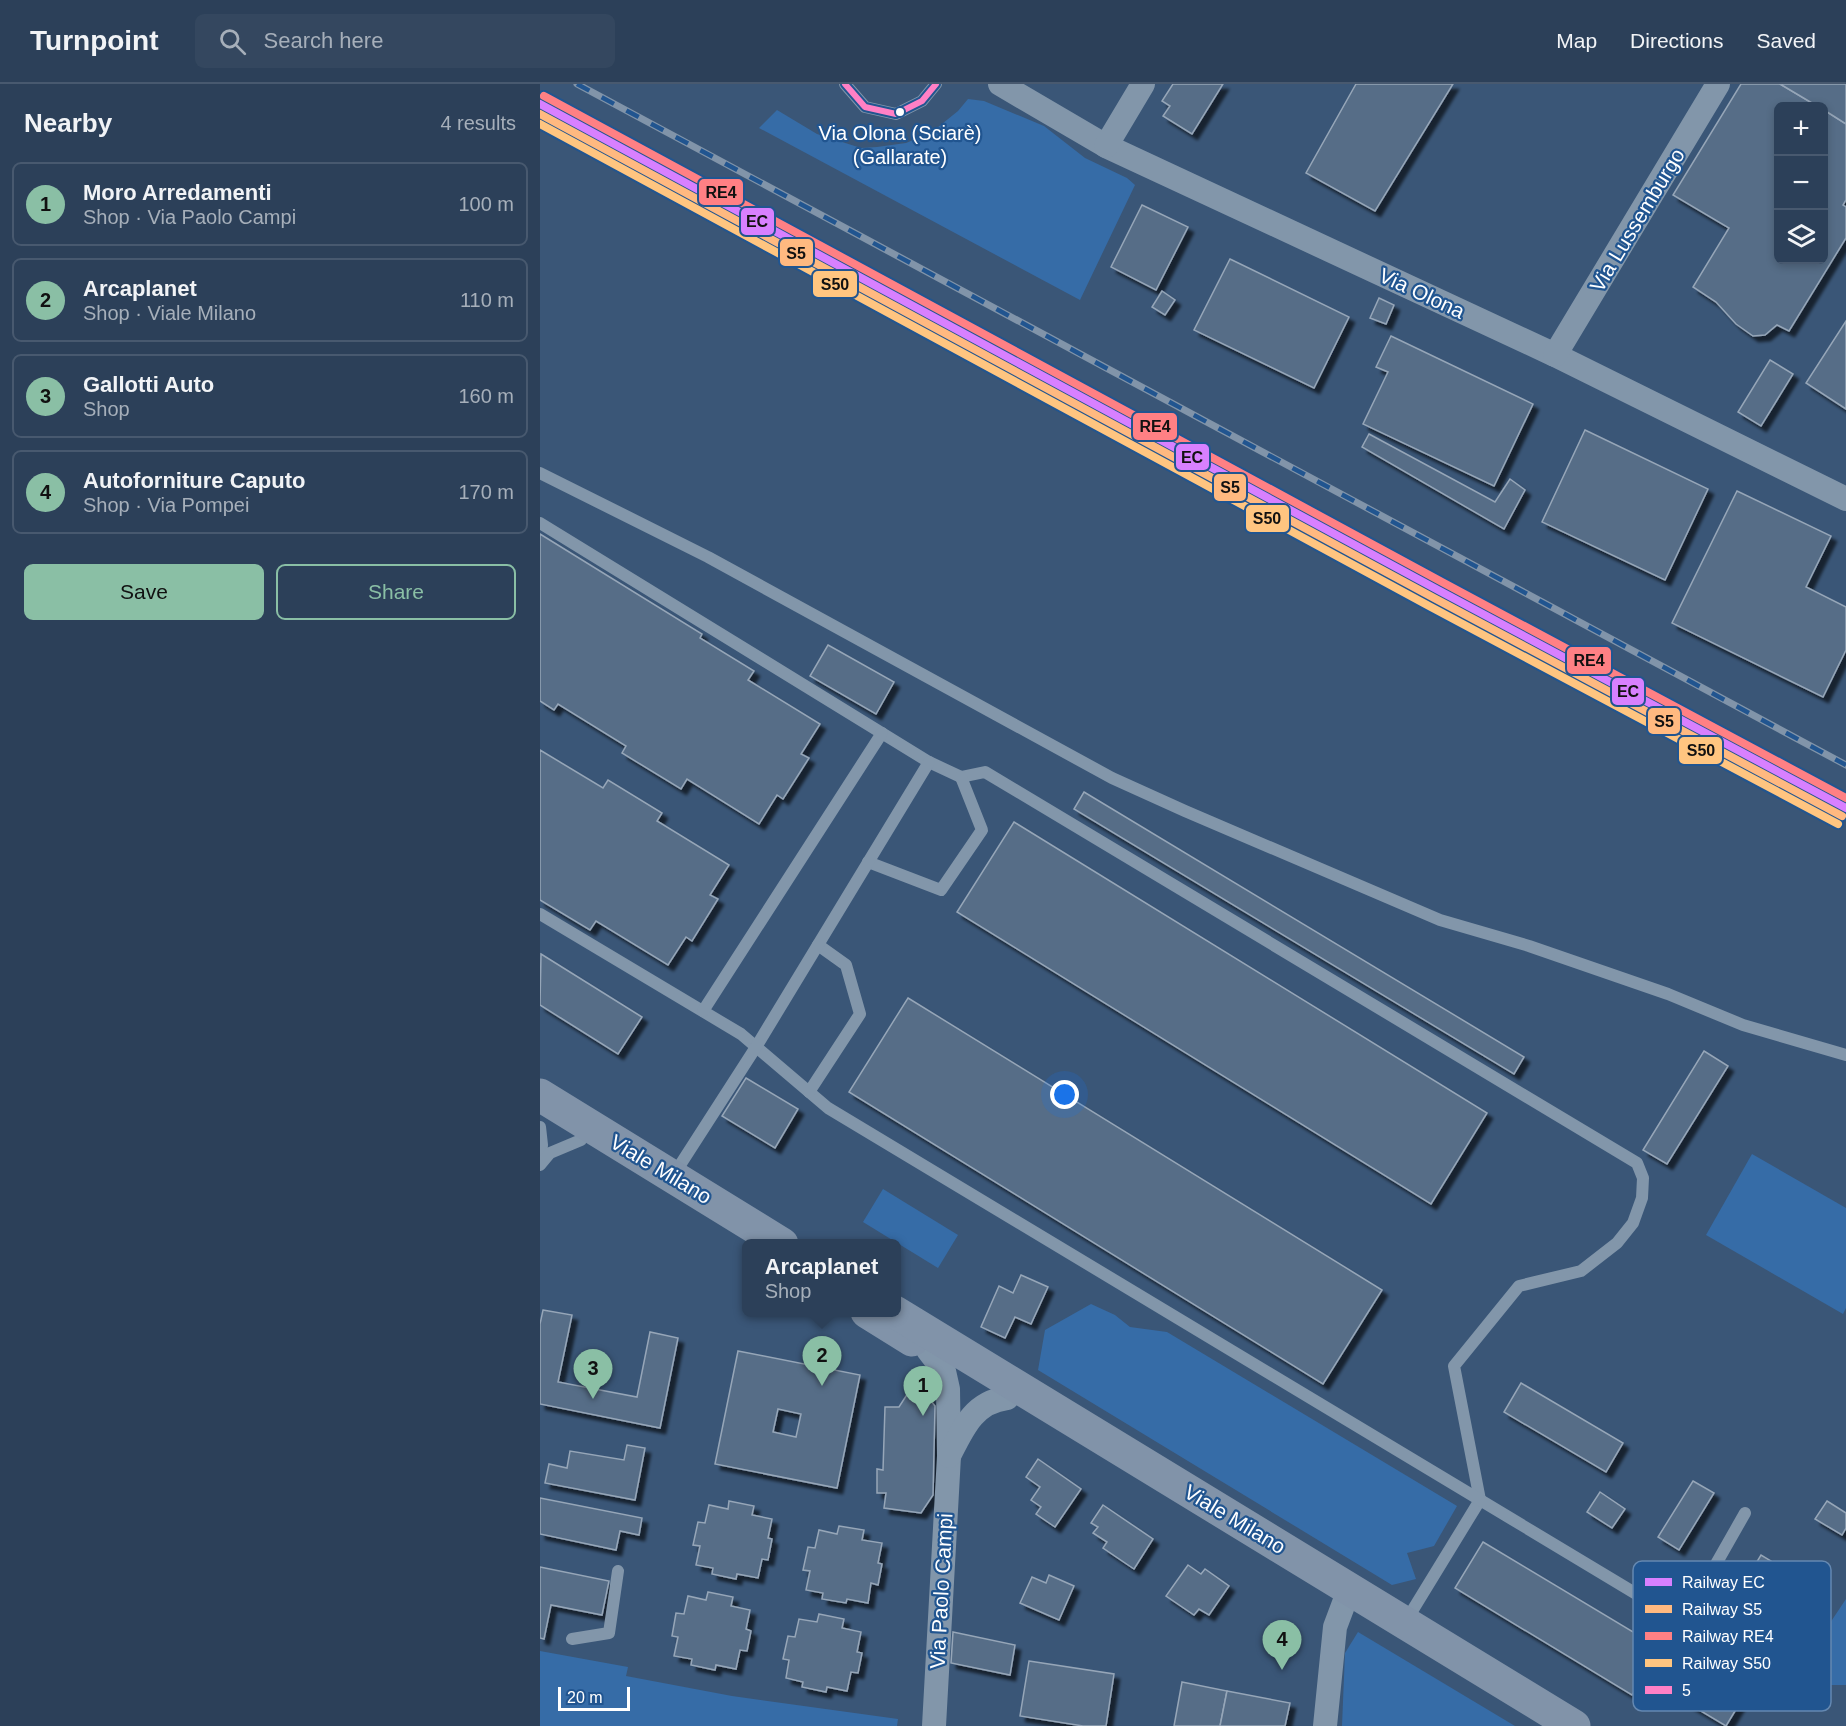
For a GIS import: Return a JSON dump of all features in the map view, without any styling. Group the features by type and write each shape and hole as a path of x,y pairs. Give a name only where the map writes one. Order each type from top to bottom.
{"main road":[{"name":"Viale Milano","path":"540,1095 774,1239"},
{"name":"Viale Milano","path":"540,1116 746,1239"},
{"name":"Viale Milano","path":"901,1316 1574,1726"},
{"name":"Viale Milano","path":"875,1317 1545,1726"}],"street":[{"name":"Via Olona","path":"1000,84 1106,146 1556,355 1846,499"},
{"path":"1106,146 1143,84"},
{"name":"Via Lussemburgo","path":"1556,355 1718,84"},
{"name":"Via Paolo Campi","path":"927,1350 944,1371 947,1379 949,1456 934,1726"},
{"name":"Via Paolo Campi","path":"949,1456 968,1420 975,1412 991,1402 1007,1398"},
{"path":"1325,1726 1335,1626 1344,1603"}],"lane":[{"path":"845,84 864,106 896,114 922,101 936,84"},
{"path":"540,473 708,557 1143,793 1440,920 1529,945 1668,994 1743,1025 1846,1055"},
{"path":"540,523 929,762 961,777 985,772 1637,1163 1643,1178 1642,1198 1633,1223 1617,1243 1581,1270 1519,1286 1454,1366 1480,1500 1405,1622"},
{"path":"703,1011 882,733"},
{"path":"673,1177 756,1047 929,762"},
{"path":"868,862 941,890 982,830 961,777"},
{"path":"540,914 741,1034 828,1108 1633,1592"},
{"path":"809,1092 860,1014 846,965 818,945"},
{"path":"540,1127 542,1145 540,1165"},
{"path":"540,1165 550,1153 580,1140"},
{"path":"1718,1561 1745,1513"},
{"path":"572,1639 609,1633 618,1571"}],"shaded area":[{"path":"968,99 984,101 1044,126 1085,158 1127,178 1135,185 1080,300 759,128 777,110 817,134 861,148 906,143 932,132 958,111"},
{"path":"1752,1154 1846,1208 1846,1308 1843,1314 1706,1235"},
{"path":"883,1189 958,1235 938,1268 901,1245 901,1239 891,1239 863,1222"},
{"path":"1091,1304 1115,1315 1130,1327 1167,1332 1457,1506 1434,1546 1407,1553 1416,1579 1392,1585 1038,1370 1045,1330"},
{"path":"1846,1599 1846,1685 1831,1685 1831,1622"},
{"path":"1358,1632 1515,1726 1342,1726 1345,1653"},
{"path":"540,1651 628,1667 626,1676 732,1696 898,1719 897,1726 540,1726"}],"building":[{"path":"1173,84 1223,84 1192,134 1163,116 1170,106 1162,101"},
{"path":"1356,84 1453,84 1375,211 1306,173"},
{"path":"1741,84 1780,84 1810,102 1774,102 1774,264 1828,264 1828,113 1846,124 1846,200 1843,205 1846,207 1846,238 1789,331 1777,325 1765,335 1753,336 1736,324 1716,302 1693,287 1729,228 1673,195"},
{"path":"1780,84 1846,84 1846,124 1828,113 1828,102 1810,102"},
{"path":"1142,205 1188,227 1156,290 1111,267"},
{"path":"1230,259 1349,317 1314,388 1194,330"},
{"path":"1162,291 1175,300 1165,315 1152,307"},
{"path":"1379,298 1394,305 1386,324 1370,318"},
{"path":"1846,321 1846,409 1806,383"},
{"path":"1391,336 1533,404 1494,486 1363,424 1388,372 1376,367"},
{"path":"1770,360 1793,374 1761,426 1738,412"},
{"path":"1585,430 1708,489 1665,580 1542,522"},
{"path":"1369,434 1495,502 1510,479 1525,490 1504,529 1362,447"},
{"path":"1737,491 1831,536 1806,587 1846,607 1846,650 1823,697 1672,623"},
{"path":"540,534 702,634 700,638 754,671 748,680 820,724 801,754 809,758 783,799 777,795 759,824 687,779 681,789 622,753 626,746 558,704 554,710 540,701"},
{"path":"828,645 894,682 876,714 810,676"},
{"path":"540,750 603,788 608,780 662,813 657,821 729,865 710,895 718,899 692,941 686,937 668,965 596,921 590,930 540,900"},
{"path":"1084,792 1524,1057 1514,1074 1074,809"},
{"path":"1014,822 1487,1113 1431,1204 957,912"},
{"path":"541,954 642,1017 618,1054 540,1005"},
{"path":"908,998 1382,1290 1323,1384 849,1092"},
{"path":"1704,1051 1728,1066 1667,1164 1643,1150"},
{"path":"746,1078 798,1109 775,1148 722,1116"},
{"path":"1021,1275 1048,1287 1031,1324 1015,1317 1005,1338 981,1327 999,1286 1013,1293"},
{"path":"543,1310 572,1315 558,1382 637,1397 650,1332 678,1338 660,1428 540,1404 540,1324"},
{"path":"738,1351 860,1375 837,1488 715,1464","holes":["778,1409 801,1414 796,1437 773,1432"]},
{"path":"1521,1383 1623,1443 1606,1472 1504,1412"},
{"path":"924,1392 935,1406 933,1495 921,1513 884,1508 886,1493 877,1493 877,1469 883,1470 885,1407 899,1407 908,1393"},
{"path":"627,1445 645,1448 635,1500 545,1483 549,1464 567,1468 570,1451 624,1460"},
{"path":"1038,1459 1081,1489 1055,1527 1036,1514 1041,1507 1031,1500 1040,1487 1026,1477"},
{"path":"1693,1481 1714,1493 1679,1550 1658,1537"},
{"path":"1600,1492 1625,1509 1612,1528 1587,1512"},
{"path":"540,1498 642,1518 639,1535 620,1531 616,1550 540,1534"},
{"path":"729,1501 754,1506 752,1515 772,1519 768,1538 772,1539 768,1560 762,1559 758,1578 737,1574 736,1579 712,1574 713,1568 696,1565 700,1546 693,1545 698,1522 705,1523 709,1505 728,1509"},
{"path":"1827,1501 1846,1513 1846,1528 1842,1535 1815,1519"},
{"path":"1103,1505 1153,1539 1134,1569 1103,1548 1107,1542 1093,1533 1098,1527 1091,1523"},
{"path":"839,1526 864,1530 862,1540 882,1543 878,1563 882,1564 878,1585 871,1583 868,1603 847,1599 846,1603 822,1599 823,1593 806,1590 810,1571 803,1570 808,1547 815,1548 819,1530 837,1534"},
{"path":"1483,1542 1633,1632 1633,1694 1632,1695 1455,1588"},
{"path":"1761,1555 1771,1561 1757,1561"},
{"path":"1188,1565 1201,1574 1205,1569 1229,1586 1209,1615 1199,1609 1194,1615 1166,1596"},
{"path":"540,1567 609,1581 602,1615 551,1605 544,1639 540,1638"},
{"path":"1049,1575 1074,1586 1059,1620 1020,1603 1032,1577 1046,1583"},
{"path":"708,1592 733,1597 731,1606 750,1610 746,1629 751,1631 747,1651 740,1650 736,1669 716,1665 715,1670 691,1665 692,1659 674,1656 678,1637 672,1636 676,1613 684,1614 688,1596 706,1600"},
{"path":"819,1614 844,1619 842,1628 861,1632 857,1652 862,1653 858,1673 851,1672 847,1691 827,1687 826,1692 802,1687 803,1682 786,1678 789,1660 783,1659 788,1636 795,1637 799,1619 817,1622"},
{"path":"953,1632 1015,1645 1010,1675 951,1663"},
{"path":"1029,1661 1114,1674 1106,1726 1083,1726 1020,1716"},
{"path":"1182,1682 1227,1691 1220,1726 1174,1726"},
{"path":"1227,1691 1290,1703 1285,1726 1220,1726"},
{"path":"1701,1711 1735,1711 1726,1726"}],"railway":[{"path":"577,84 1846,765"}],"rail line":[{"name":"RE4","path":"544,96 1846,798"},
{"name":"EC","path":"540,104 1846,808"},
{"name":"S5","path":"540,114 1842,816"},
{"name":"S50","path":"540,124 1429,606 1838,824"}],"transit line":[{"name":"5","path":"845,84 865,107 896,114 922,101 936,84"}],"place":[{"name":"Via Olona (Sciarè) (Gallarate)","path":"900,112"},
{"name":"Arcaplanet","path":"822,1386"},
{"name":"Gallotti Auto","path":"593,1399"},
{"name":"Moro Arredamenti","path":"923,1416"},
{"name":"Autoforniture Caputo","path":"1282,1670"}]}
